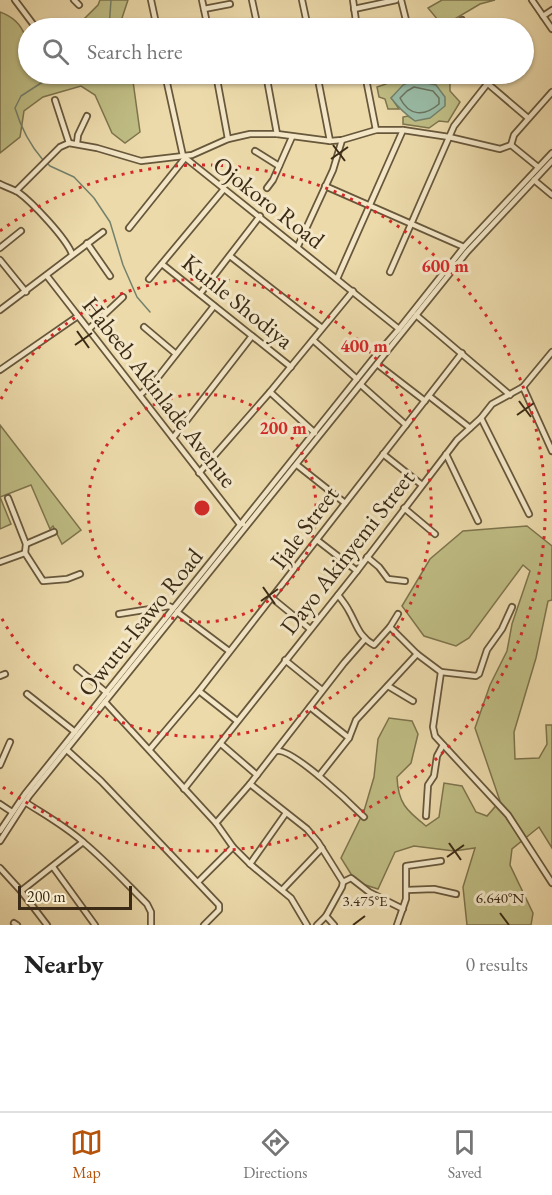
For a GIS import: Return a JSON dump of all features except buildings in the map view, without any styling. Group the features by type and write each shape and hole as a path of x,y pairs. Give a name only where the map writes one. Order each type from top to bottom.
{"street":[{"path":"15,0 28,18"},
{"path":"74,0 78,5"},
{"path":"151,0 154,18"},
{"path":"202,0 205,18"},
{"path":"252,0 256,18"},
{"path":"302,0 306,18"},
{"path":"353,0 355,18"},
{"path":"354,9 396,0"},
{"path":"401,0 406,18"},
{"path":"532,0 552,29"},
{"path":"204,9 230,4"},
{"path":"543,15 552,10"},
{"name":"Ojokoro Road","path":"167,84 184,157 399,329"},
{"path":"218,84 228,139"},
{"path":"268,84 277,134"},
{"path":"319,84 330,141"},
{"path":"367,84 376,130"},
{"path":"390,272 449,137 458,120 486,84"},
{"path":"488,84 528,118"},
{"path":"511,145 513,135 552,92"},
{"path":"55,100 69,143"},
{"path":"77,143 78,135 87,116"},
{"path":"16,191 44,161 60,147 69,143 77,143 141,161 184,157 228,139 250,134 277,134 330,141 342,140 376,130 403,130 449,137 501,149 511,145"},
{"path":"337,279 403,130"},
{"path":"267,188 273,180 292,137"},
{"path":"298,246 335,164 342,140"},
{"path":"511,145 538,167"},
{"path":"255,151 279,166"},
{"name":"Owutu-Isawo Road","path":"0,841 25,802 357,379 464,247 552,153"},
{"path":"129,228 184,157"},
{"name":"Owutu-Isawo Road","path":"0,831 12,812 75,732 175,610 249,525 467,252 552,161"},
{"path":"534,180 552,195"},
{"path":"0,184 16,191 41,214 72,254"},
{"path":"325,186 464,247"},
{"path":"149,279 224,189"},
{"path":"200,294 260,216"},
{"path":"0,248 21,231"},
{"path":"0,310 103,232"},
{"path":"87,243 110,276"},
{"path":"230,256 322,328"},
{"path":"0,260 26,292"},
{"name":"Kunle Shodiya","path":"162,264 291,367"},
{"name":"Habeeb Akinlade Avenue","path":"47,276 199,473 242,524"},
{"path":"199,473 270,392 352,291"},
{"path":"89,329 123,297"},
{"path":"140,395 155,381 214,306"},
{"path":"416,315 510,395"},
{"path":"0,370 78,316"},
{"path":"144,327 176,354"},
{"path":"173,438 252,336"},
{"path":"313,340 357,379"},
{"name":"Dayo Akinyemi Street","path":"184,789 460,437 481,418 492,404 523,387 552,352"},
{"name":"Ijale Street","path":"150,750 200,691 462,353"},
{"path":"377,364 425,401"},
{"path":"361,384 406,425"},
{"path":"523,387 552,450"},
{"path":"270,392 315,433"},
{"path":"429,396 470,429"},
{"path":"481,418 529,514"},
{"path":"383,454 422,485"},
{"path":"446,454 477,521"},
{"path":"297,465 345,503"},
{"path":"8,498 26,544 25,553 45,582 80,574"},
{"path":"404,508 435,534"},
{"path":"242,524 249,525"},
{"path":"26,544 54,532"},
{"path":"317,540 357,571"},
{"path":"0,562 25,553"},
{"path":"368,557 388,579 405,581"},
{"path":"338,595 349,610 359,631 374,645 398,614"},
{"path":"272,598 310,629"},
{"path":"119,614 169,606 229,651"},
{"path":"390,627 417,654 441,672 476,675 479,674 487,650 502,629 512,607"},
{"path":"216,822 277,751 322,690 365,639"},
{"path":"319,776 349,738 356,720 417,654"},
{"path":"285,660 322,690"},
{"path":"77,668 107,693"},
{"path":"441,672 433,732 508,815 552,883"},
{"path":"388,686 413,701"},
{"path":"200,691 237,722"},
{"path":"27,694 75,732"},
{"path":"105,702 216,822 233,847 295,902 307,925"},
{"path":"310,707 349,738"},
{"path":"0,765 10,742"},
{"path":"221,744 257,775"},
{"path":"426,816 428,785 434,776 437,756 443,745"},
{"path":"67,750 101,781 220,908 204,925"},
{"path":"277,751 285,751 319,776 364,817"},
{"path":"250,784 308,829 343,882 326,916 317,925"},
{"path":"25,802 83,842 147,904 151,912 151,925"},
{"path":"0,804 12,812"},
{"path":"250,864 286,813"},
{"path":"21,891 83,842"},
{"path":"198,882 233,847"},
{"path":"282,890 322,848"},
{"path":"399,924 407,890 405,868 408,864 441,861"},
{"path":"53,867 95,925"},
{"path":"0,868 47,925"},
{"path":"343,882 351,878 369,892 403,909"},
{"path":"407,890 434,889 456,894"},
{"path":"326,916 334,925"}],"shaded area":[{"path":"100,0 128,0 122,18 85,18"},
{"path":"442,0 495,0 480,4 456,18 436,18 428,8"},
{"path":"0,12 18,24 18,84 133,84 140,132 125,143 112,133 95,95 81,86 43,97 24,111 20,137 0,153"},
{"path":"386,84 450,84 450,91 460,102 448,122 439,121 429,128 403,124 403,117 408,116 415,120 391,97 399,109 388,109 385,99 379,97 377,87"},
{"path":"0,425 81,530 62,544 53,526 50,529 31,485 0,497"},
{"path":"0,497 11,524 0,529"},
{"path":"527,526 552,546 552,600 548,601 536,658 514,732 515,759 539,758 547,744 546,725 552,725 552,848 539,827 512,849 510,865 533,913 531,925 467,925 463,887 475,848 454,851 414,846 395,852 378,889 356,882 341,858 364,811 374,777 378,739 389,718 412,721 418,734 411,763 397,777 401,800 426,826 439,817 444,783 462,786 476,812 487,816 500,801 475,728 490,685 507,651 512,624 530,571 523,565 469,638 456,646 424,636 402,606 430,559 463,531"}],"water":[{"path":"403,85 436,85 445,97 445,106 430,118 415,121 391,98"}],"waterway":[{"path":"110,18 111,0"},
{"path":"40,84 21,96 15,108 26,136 43,160"},
{"path":"47,163 74,177 94,198 110,222 123,265 137,297 150,312"}]}
